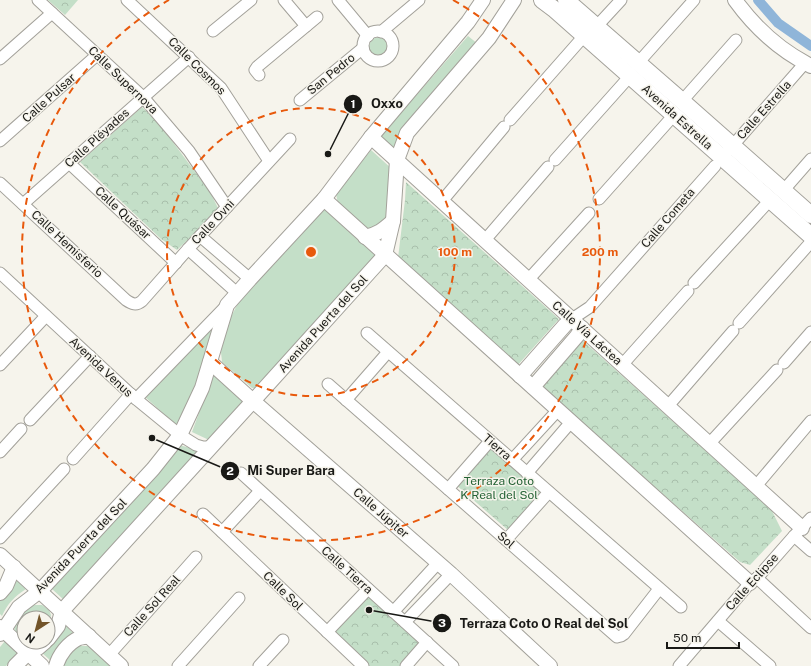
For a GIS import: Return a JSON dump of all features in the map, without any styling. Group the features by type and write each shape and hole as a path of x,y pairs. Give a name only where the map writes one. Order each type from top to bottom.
{"main road":[{"name":"Avenida Estrella","path":"542,0 591,31"},
{"name":"Avenida Estrella","path":"566,0 591,31 634,69 674,115 723,156 811,236"},
{"name":"Avenida Estrella","path":"634,69 682,101 723,156 783,191 811,216"}],"street":[{"name":"Calle Supernova","path":"38,0 143,97 189,151 227,207"},
{"name":"Calle Cosmos","path":"127,0 189,56 221,88 269,161"},
{"path":"213,31 251,0"},
{"path":"284,0 306,26"},
{"path":"338,0 368,36"},
{"path":"381,32 419,0"},
{"name":"Avenida Puerta del Sol","path":"73,459 227,304 324,200 372,137 468,22 483,0"},
{"name":"Avenida Puerta del Sol","path":"62,611 385,255 393,221 397,160 407,133 489,38 514,0"},
{"path":"442,201 507,124 621,0"},
{"path":"485,240 694,0"},
{"path":"735,0 749,18 780,48 808,65"},
{"path":"0,59 52,13"},
{"path":"259,75 256,70 257,67 317,17"},
{"path":"374,32 381,32 389,36 393,44 392,52 386,59 378,61 370,59 364,52 364,41 374,32"},
{"path":"682,101 736,40"},
{"name":"San Pedro","path":"300,100 363,48"},
{"name":"Calle Pulsar","path":"0,141 97,54"},
{"name":"Calle Pléyades","path":"23,204 189,56"},
{"name":"Calle Estrella","path":"723,156 808,65"},
{"path":"599,199 674,115"},
{"name":"Calle Vía Láctea","path":"372,137 802,527"},
{"name":"Calle Ovni","path":"135,305 142,302 188,249 290,138"},
{"name":"Calle Cometa","path":"533,387 577,336 577,324 590,307 723,156"},
{"path":"783,191 811,159"},
{"name":"Calle Quásar","path":"69,163 176,263"},
{"name":"Calle Hemisferio","path":"0,183 126,300 135,305"},
{"path":"324,200 571,422 811,628"},
{"path":"622,365 770,200"},
{"path":"528,280 589,213"},
{"path":"365,236 373,235 381,231 393,221"},
{"path":"200,236 250,279"},
{"path":"668,406 811,242"},
{"path":"188,249 237,293"},
{"name":"Avenida Venus","path":"1,276 134,396 180,435 196,445 211,447"},
{"name":"Avenida Puerta del Sol","path":"1,631 19,607 40,591 153,469 180,435 202,388 227,304"},
{"path":"0,365 46,316"},
{"name":"Calle Cometa","path":"520,376 565,325 577,324"},
{"path":"709,444 811,332"},
{"name":"Tierra","path":"367,333 681,607"},
{"path":"346,400 388,352"},
{"path":"30,420 90,356"},
{"name":"Calle Júpiter","path":"210,362 451,574 550,666"},
{"name":"Sol","path":"328,384 616,637 624,634 659,589"},
{"path":"512,460 558,410"},
{"path":"527,473 571,422"},
{"path":"756,486 811,422"},
{"path":"0,452 21,429"},
{"path":"448,490 490,441"},
{"path":"0,538 64,469"},
{"name":"Calle Tierra","path":"241,473 453,666"},
{"path":"222,532 260,491"},
{"path":"506,540 549,492"},
{"name":"Calle Sol","path":"203,514 363,666"},
{"path":"802,527 811,551"},
{"name":"Calle Eclipse","path":"680,666 802,527"},
{"path":"0,555 121,666"},
{"name":"Calle Sol Real","path":"109,654 196,557"},
{"path":"393,612 438,563"},
{"path":"0,593 6,586 14,567"},
{"path":"405,622 451,574"},
{"path":"326,632 368,589"},
{"path":"178,666 239,598"},
{"path":"56,629 62,611"},
{"path":"718,621 770,666"},
{"path":"1,631 42,666"},
{"path":"56,666 58,658 67,647 77,640 89,636"},
{"path":"259,666 283,640"},
{"path":"406,666 427,642"},
{"path":"15,666 28,653 34,650"}],"green space":[{"path":"48,0 78,0 65,15"},
{"path":"468,36 478,44 396,153 379,138"},
{"path":"379,37 386,40 389,47 386,54 379,57 372,54 369,47 372,40"},
{"path":"142,107 158,122 210,192 218,208 177,250 161,239 80,162"},
{"path":"371,150 392,169 387,217 374,229 363,227 338,204 336,194"},
{"path":"406,182 559,319 517,366 398,258"},
{"path":"324,207 376,256 257,388 252,388 222,362 221,352 227,325 238,303"},
{"path":"217,320 203,366 187,404 176,425 144,396"},
{"path":"581,339 771,509 782,531 750,565 740,562 540,386"},
{"path":"214,372 245,401 209,440 192,432"},
{"path":"179,445 202,451 64,600 52,589"},
{"name":"Terraza Coto K Real del Sol","path":"489,445 543,492 509,531 455,484"},
{"path":"17,580 26,589 18,594 6,608 2,616 0,614 0,601"},
{"path":"368,589 427,642 406,666 363,666 327,632"},
{"path":"35,605 42,605 49,610 25,610"},
{"path":"65,625 74,634 51,661 41,652 43,650 56,650 56,635"},
{"path":"5,641 18,653 6,666 0,666 0,647"},
{"path":"76,646 88,646 110,666 58,666"}],"waterway":[{"path":"758,0 778,23 811,46"}],"place":[{"name":"Oxxo","path":"328,154"},
{"name":"Mi Super Bara","path":"152,438"},
{"name":"Terraza Coto O Real del Sol","path":"369,610"}]}
